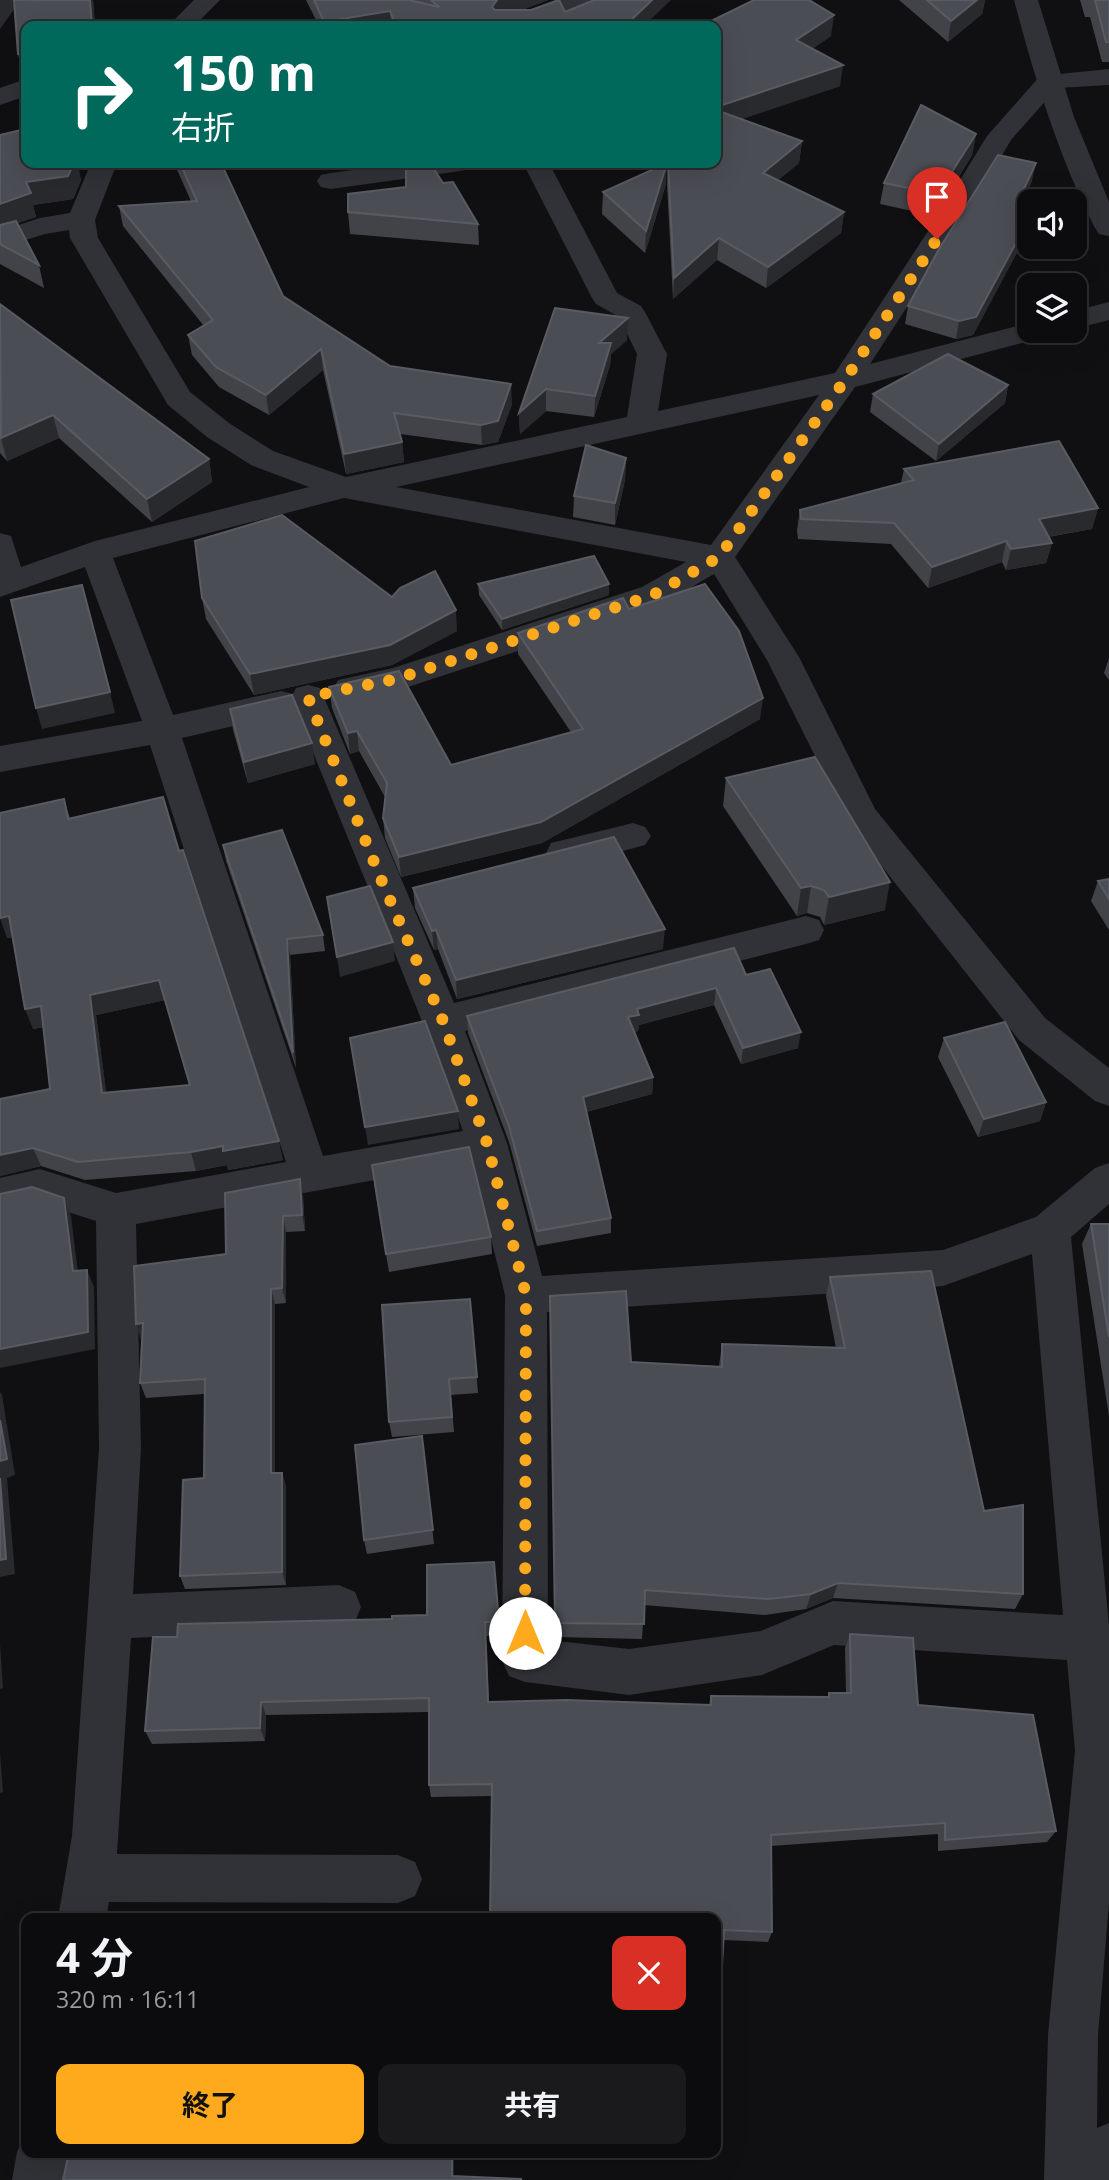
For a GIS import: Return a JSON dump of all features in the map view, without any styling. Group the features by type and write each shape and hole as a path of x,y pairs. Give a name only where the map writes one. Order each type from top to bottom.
{"street":[{"path":"185,21 208,0"},
{"path":"521,21 578,0"},
{"path":"1026,0 1049,80 1086,187 1109,228"},
{"path":"0,759 162,730 396,679 640,600 719,557 845,380 953,216 1000,136 1049,80 1109,77"},
{"path":"0,97 21,89"},
{"path":"102,168 81,220 84,238 179,398 218,430 262,458 344,488 719,557 782,657 862,817 1032,1028 1109,1090"},
{"path":"331,181 424,168"},
{"path":"539,168 606,298 631,312 652,354 641,424"},
{"path":"0,240 40,226 81,220"},
{"path":"1087,317 1109,311"},
{"path":"0,544 5,584 95,552 344,488 845,380 1017,335"},
{"path":"95,552 162,730 310,1176"},
{"path":"308,697 408,892 443,1021 487,1143 526,1295 525,1660 629,1672 762,1653 832,1623 1088,1639"},
{"path":"530,862 633,836"},
{"path":"443,1021 806,930"},
{"path":"0,1195 40,1186 116,1210 487,1143"},
{"path":"526,1295 943,1268 1050,1230 1109,1180"},
{"path":"116,1210 120,1448 96,1836 85,1898 398,1879"},
{"path":"1050,1230 1098,1751 1073,2035 1070,2180"},
{"path":"109,1616 340,1607"},
{"path":"1093,2180 1109,2149"},
{"path":"38,2180 42,2158"}],"building":[{"path":"14,0 90,0 92,21 21,21 21,55 18,54"},
{"path":"314,0 409,0 439,7 431,0 497,0 492,7 495,10 531,10 559,0 565,12 594,0 652,0 630,21 394,21 390,11 324,21"},
{"path":"754,0 809,0 834,15 796,40 843,65 721,105 721,21 711,21"},
{"path":"927,0 977,0 951,21"},
{"path":"1095,0 1109,0 1109,42 1106,42"},
{"path":"921,105 976,134 938,194 884,183"},
{"path":"721,112 802,141 763,173 844,212 768,267 719,238 674,278 668,168 721,168"},
{"path":"21,130 21,168 72,168 68,176 26,182 31,193 0,204 0,135"},
{"path":"998,155 1036,163 1024,189 1017,189 1017,241 976,317 959,321 908,306 939,249"},
{"path":"182,168 223,168 283,296 390,366 511,384 498,421 481,425 394,413 402,442 344,454 321,349 266,395 216,367 188,335 213,320 119,206 197,201"},
{"path":"406,168 433,168 443,183 453,182 478,224 348,212 348,194 406,187"},
{"path":"656,168 665,168 646,231 603,192"},
{"path":"16,221 39,265 0,244 0,225"},
{"path":"0,304 209,459 147,499 53,415 1,438"},
{"path":"555,308 628,318 599,343 611,343 595,396 546,389 519,413"},
{"path":"948,354 1008,385 939,444 873,394"},
{"path":"1059,441 1098,508 1039,519 1052,543 1011,549 1006,541 932,567 894,523 801,519 800,510 914,480 904,469"},
{"path":"586,445 626,458 615,503 574,496"},
{"path":"282,515 392,597 400,588 435,571 456,610 390,645 250,674 202,598 195,541"},
{"path":"594,556 609,584 502,619 478,584"},
{"path":"705,584 739,631 763,698 541,822 399,857 383,818 387,783 357,731 348,733 329,687 399,671 451,765 583,729 518,633 623,598 629,609"},
{"path":"82,585 110,692 36,708 11,600"},
{"path":"292,695 312,743 244,762 230,709"},
{"path":"815,757 890,882 829,897 824,890 811,886 801,888 726,778"},
{"path":"163,797 279,1141 223,1151 223,1146 191,1152 78,1162 33,1148 0,1155 0,1099 50,1089 41,1006 25,1009 9,916 0,918 0,813 64,799 68,819","holes":["159,980 190,1085 102,1093 90,995"]},
{"path":"282,830 323,935 287,939 293,1053 223,845"},
{"path":"614,837 665,929 456,980 436,930 432,931 413,888"},
{"path":"1109,879 1109,899 1098,881"},
{"path":"370,886 393,942 337,957 327,897"},
{"path":"734,948 746,975 770,969 801,1032 743,1048 716,988 637,1009 639,1015 628,1017 653,1077 583,1097 611,1218 537,1231 509,1126 467,1016"},
{"path":"425,1021 458,1111 365,1127 350,1038"},
{"path":"1005,1022 1046,1102 984,1119 944,1038"},
{"path":"469,1147 491,1237 386,1254 372,1165"},
{"path":"300,1179 302,1215 283,1216 282,1288 271,1289 271,1473 282,1473 282,1572 180,1576 183,1480 204,1478 205,1379 140,1383 143,1323 136,1324 134,1266 226,1254 225,1193"},
{"path":"32,1187 64,1198 73,1271 87,1270 88,1332 0,1349 0,1194"},
{"path":"1091,1224 1109,1224 1109,1337"},
{"path":"931,1271 984,1511 1023,1505 1023,1594 838,1583 811,1594 769,1599 645,1590 644,1624 555,1623 550,1296 626,1291 631,1362 722,1367 722,1344 845,1348 830,1277"},
{"path":"470,1299 477,1377 449,1379 452,1417 389,1422 382,1305"},
{"path":"0,1420 7,1459 0,1461"},
{"path":"422,1436 433,1530 364,1540 355,1445"},
{"path":"0,1478 6,1559 0,1560"},
{"path":"494,1562 499,1622 485,1622 488,1702 566,1700 711,1705 711,1696 829,1697 829,1693 851,1693 850,1634 913,1638 918,1705 1033,1715 1056,1831 945,1840 945,1823 771,1835 772,1932 724,1930 721,1984 721,1913 490,1913 492,1784 429,1785 429,1698 261,1702 260,1728 145,1731 153,1637 177,1637 178,1624 392,1619 392,1616 427,1615 427,1565"},
{"path":"68,2158 452,2158 452,2176 521,2179 521,2180 63,2180"}],"route":[{"path":"525,1633 526,1295 487,1143 443,1021 380,877 308,697 396,679 513,643 653,595 719,557 845,380 937,239"}]}
